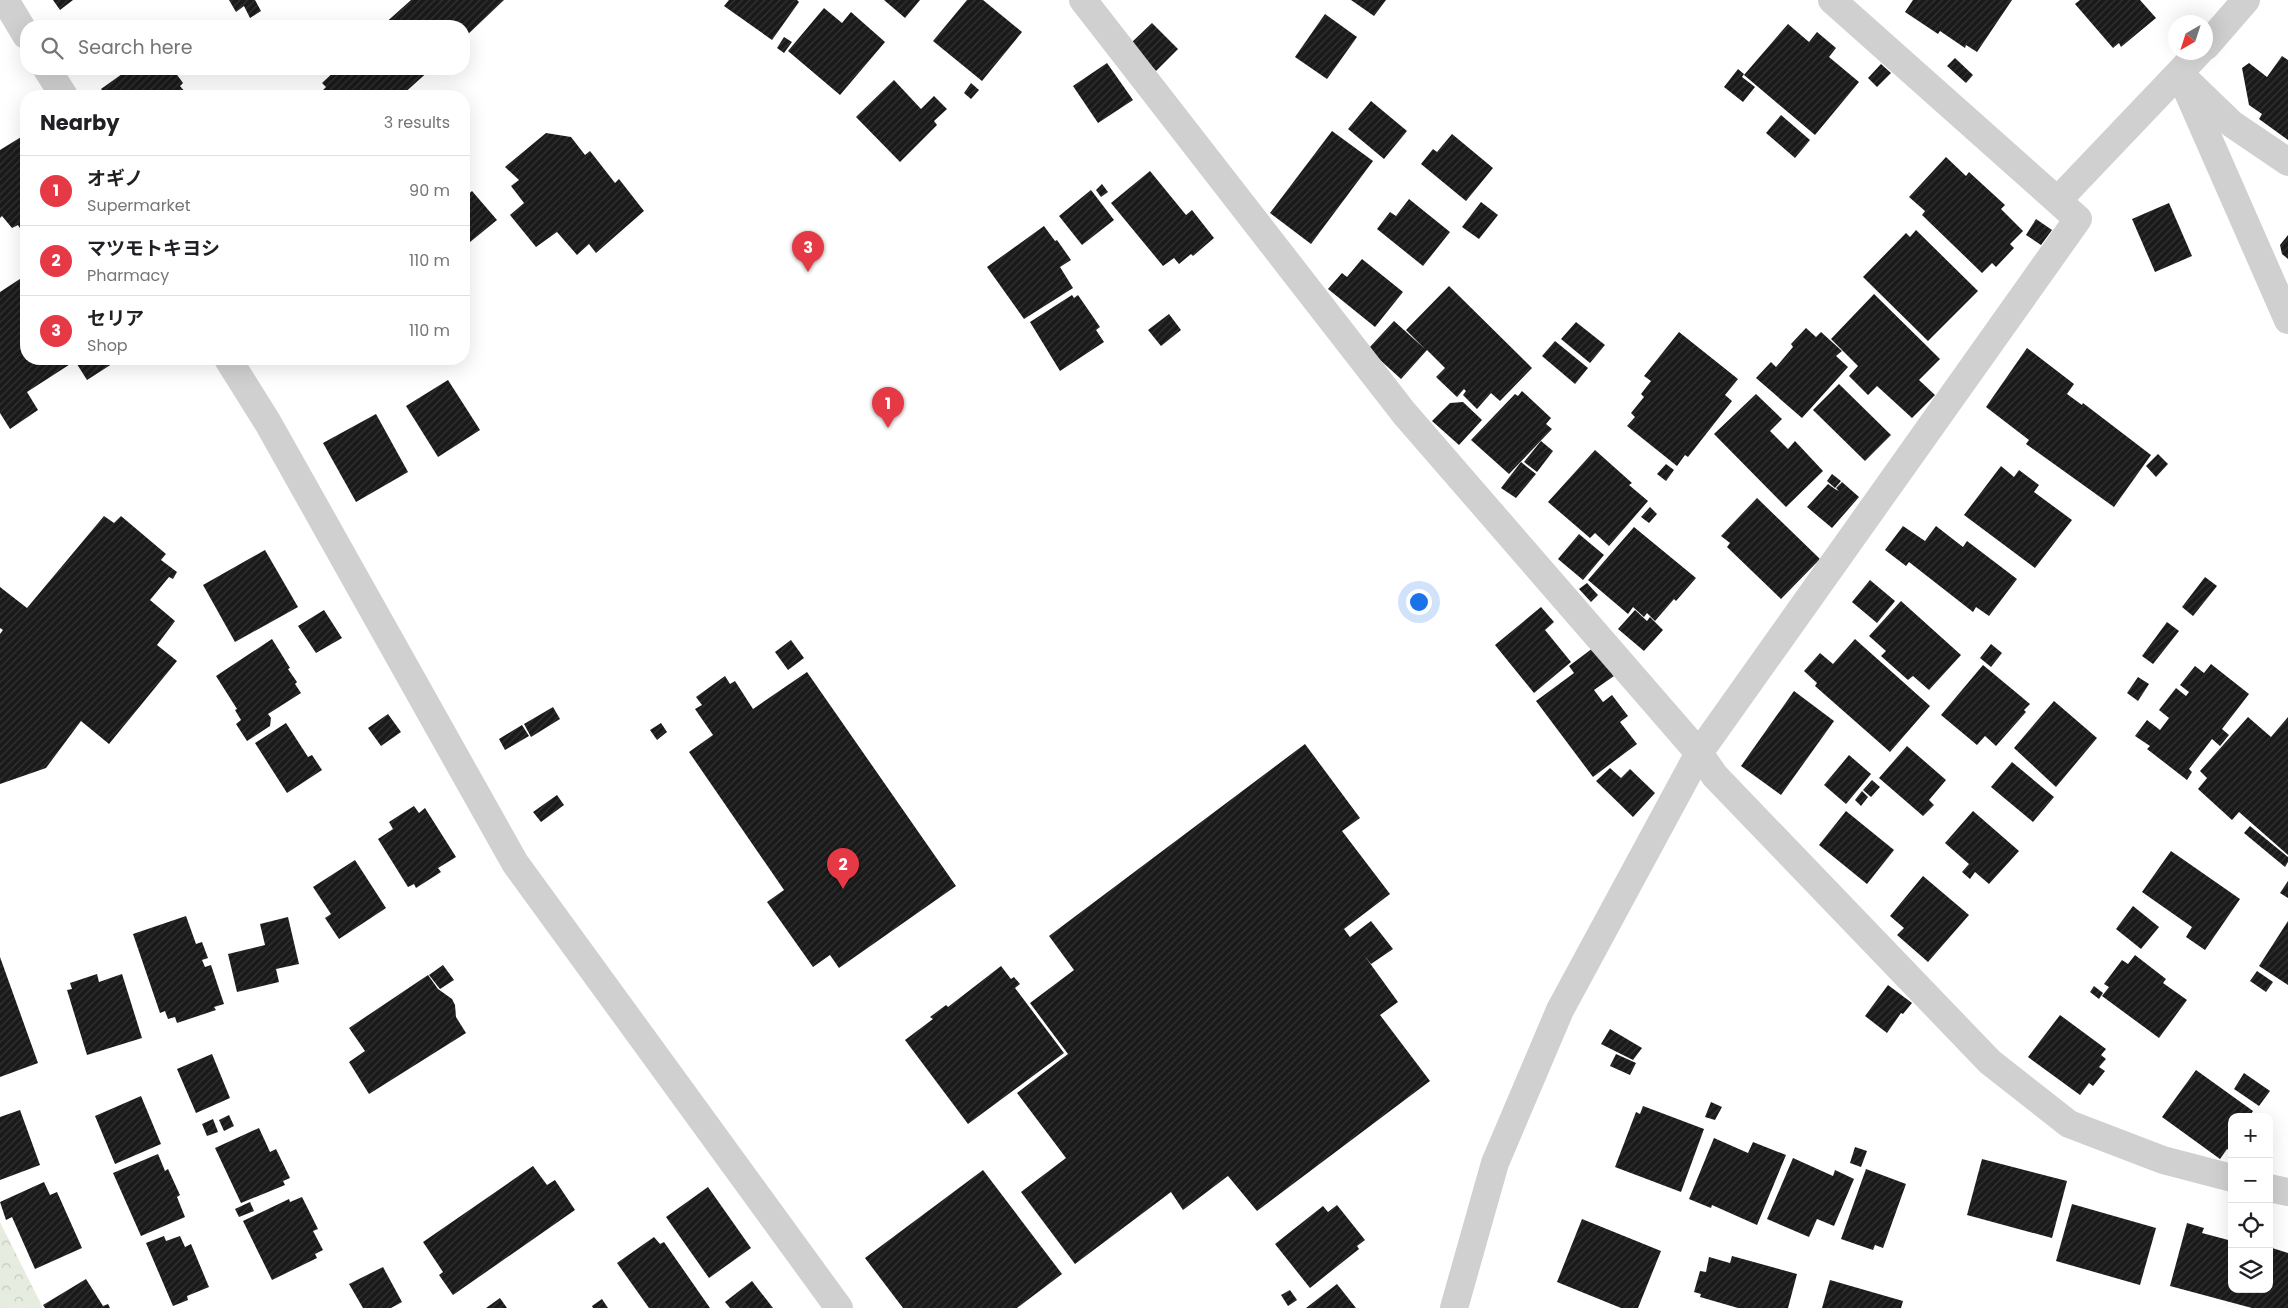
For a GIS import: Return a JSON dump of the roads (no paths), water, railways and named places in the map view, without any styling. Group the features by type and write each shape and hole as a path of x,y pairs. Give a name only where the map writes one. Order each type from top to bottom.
{"street":[{"path":"5,0 20,25"},
{"path":"1083,0 1404,414 1699,753 1715,776 1990,1062 2069,1124 2163,1160 2228,1177"},
{"path":"1454,1308 1494,1163 1560,1010 1699,753 2078,219 1832,0"},
{"path":"2213,38 2246,0"},
{"path":"2058,200 2192,60"},
{"path":"2180,74 2232,124 2288,162"},
{"path":"2180,74 2288,320"},
{"path":"51,75 60,90"},
{"path":"232,365 268,423 515,863 839,1308"},
{"path":"2273,1189 2288,1192"}],"place":[{"name":"セリア","path":"808,272"},
{"name":"オギノ","path":"888,428"},
{"name":"マツモトキヨシ","path":"843,889"}]}
